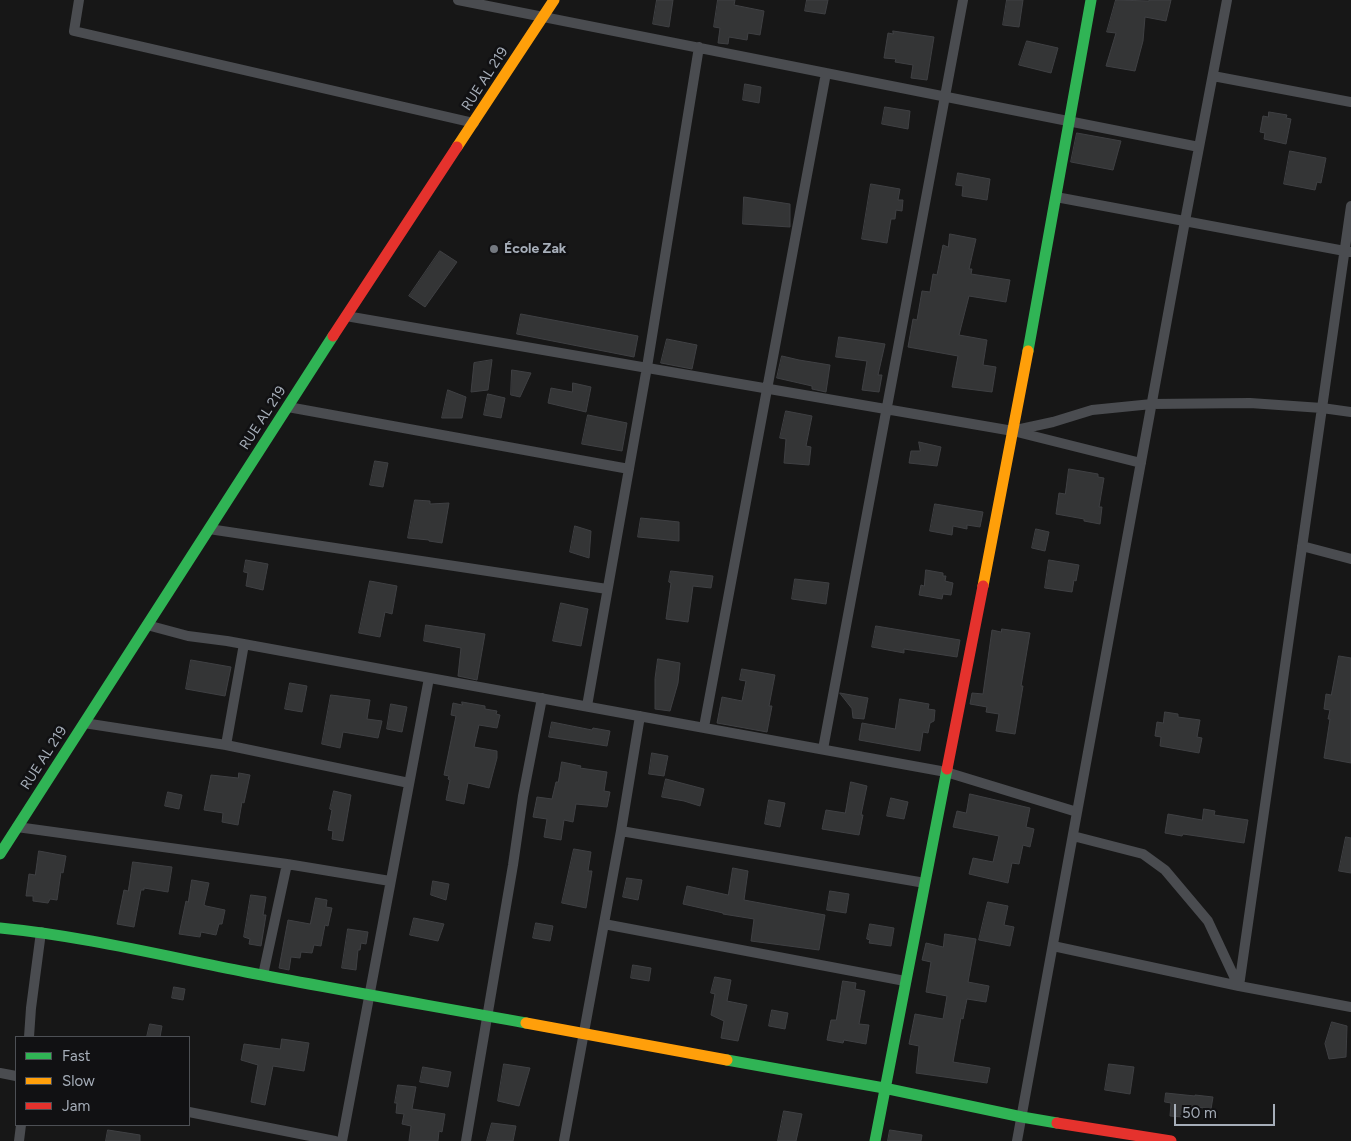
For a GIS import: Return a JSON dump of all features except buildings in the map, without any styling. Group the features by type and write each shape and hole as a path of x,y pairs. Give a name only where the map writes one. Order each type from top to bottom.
{"street":[{"path":"79,0 74,30 474,123"},
{"path":"458,0 1199,147"},
{"name":"RUE AL 219","path":"0,854 346,316 554,0"},
{"path":"822,749 963,0"},
{"path":"875,1141 1013,431 1091,0"},
{"path":"1018,1141 1227,0"},
{"path":"587,706 647,367 699,47"},
{"path":"704,727 826,73"},
{"path":"1212,76 1351,102"},
{"path":"1056,197 1348,252"},
{"path":"1239,986 1322,408 1348,252 1351,206"},
{"path":"346,316 1013,431 1141,463"},
{"path":"1013,431 1053,422 1092,410 1152,404 1250,403 1351,412"},
{"path":"288,407 629,469"},
{"path":"209,529 607,589"},
{"path":"1302,546 1351,559"},
{"path":"147,625 188,636 244,644 946,772 1077,812"},
{"path":"226,745 244,644"},
{"path":"342,1141 429,678"},
{"path":"466,1141 513,865 522,796 542,698"},
{"path":"564,1141 621,831 640,716"},
{"path":"84,723 226,745 409,783"},
{"path":"17,827 287,864 390,881"},
{"path":"621,831 925,883"},
{"path":"1073,836 1143,854 1165,870 1208,921 1239,986"},
{"path":"263,975 287,864"},
{"path":"604,924 906,981"},
{"path":"0,928 98,941 263,975 884,1088 1022,1117 1171,1141"},
{"path":"29,1036 41,932"},
{"path":"1053,946 1239,986 1351,1007"},
{"path":"0,1073 15,1076"},
{"path":"190,1112 335,1141"},
{"path":"19,1141 21,1126"}],"traffic: fast":[{"path":"1028,351 1091,0"},
{"path":"0,854 333,336"},
{"path":"875,1141 947,769"},
{"path":"0,928 93,941 281,979 526,1023"},
{"path":"727,1060 884,1088 1057,1123"}],"traffic: slow":[{"path":"457,147 554,0"},
{"path":"983,586 1028,351"},
{"path":"526,1023 727,1060"}],"traffic: jam":[{"path":"333,336 457,147"},
{"path":"947,769 983,586"},
{"path":"1057,1123 1171,1141"}],"place":[{"name":"École Zak","path":"494,249"}]}
